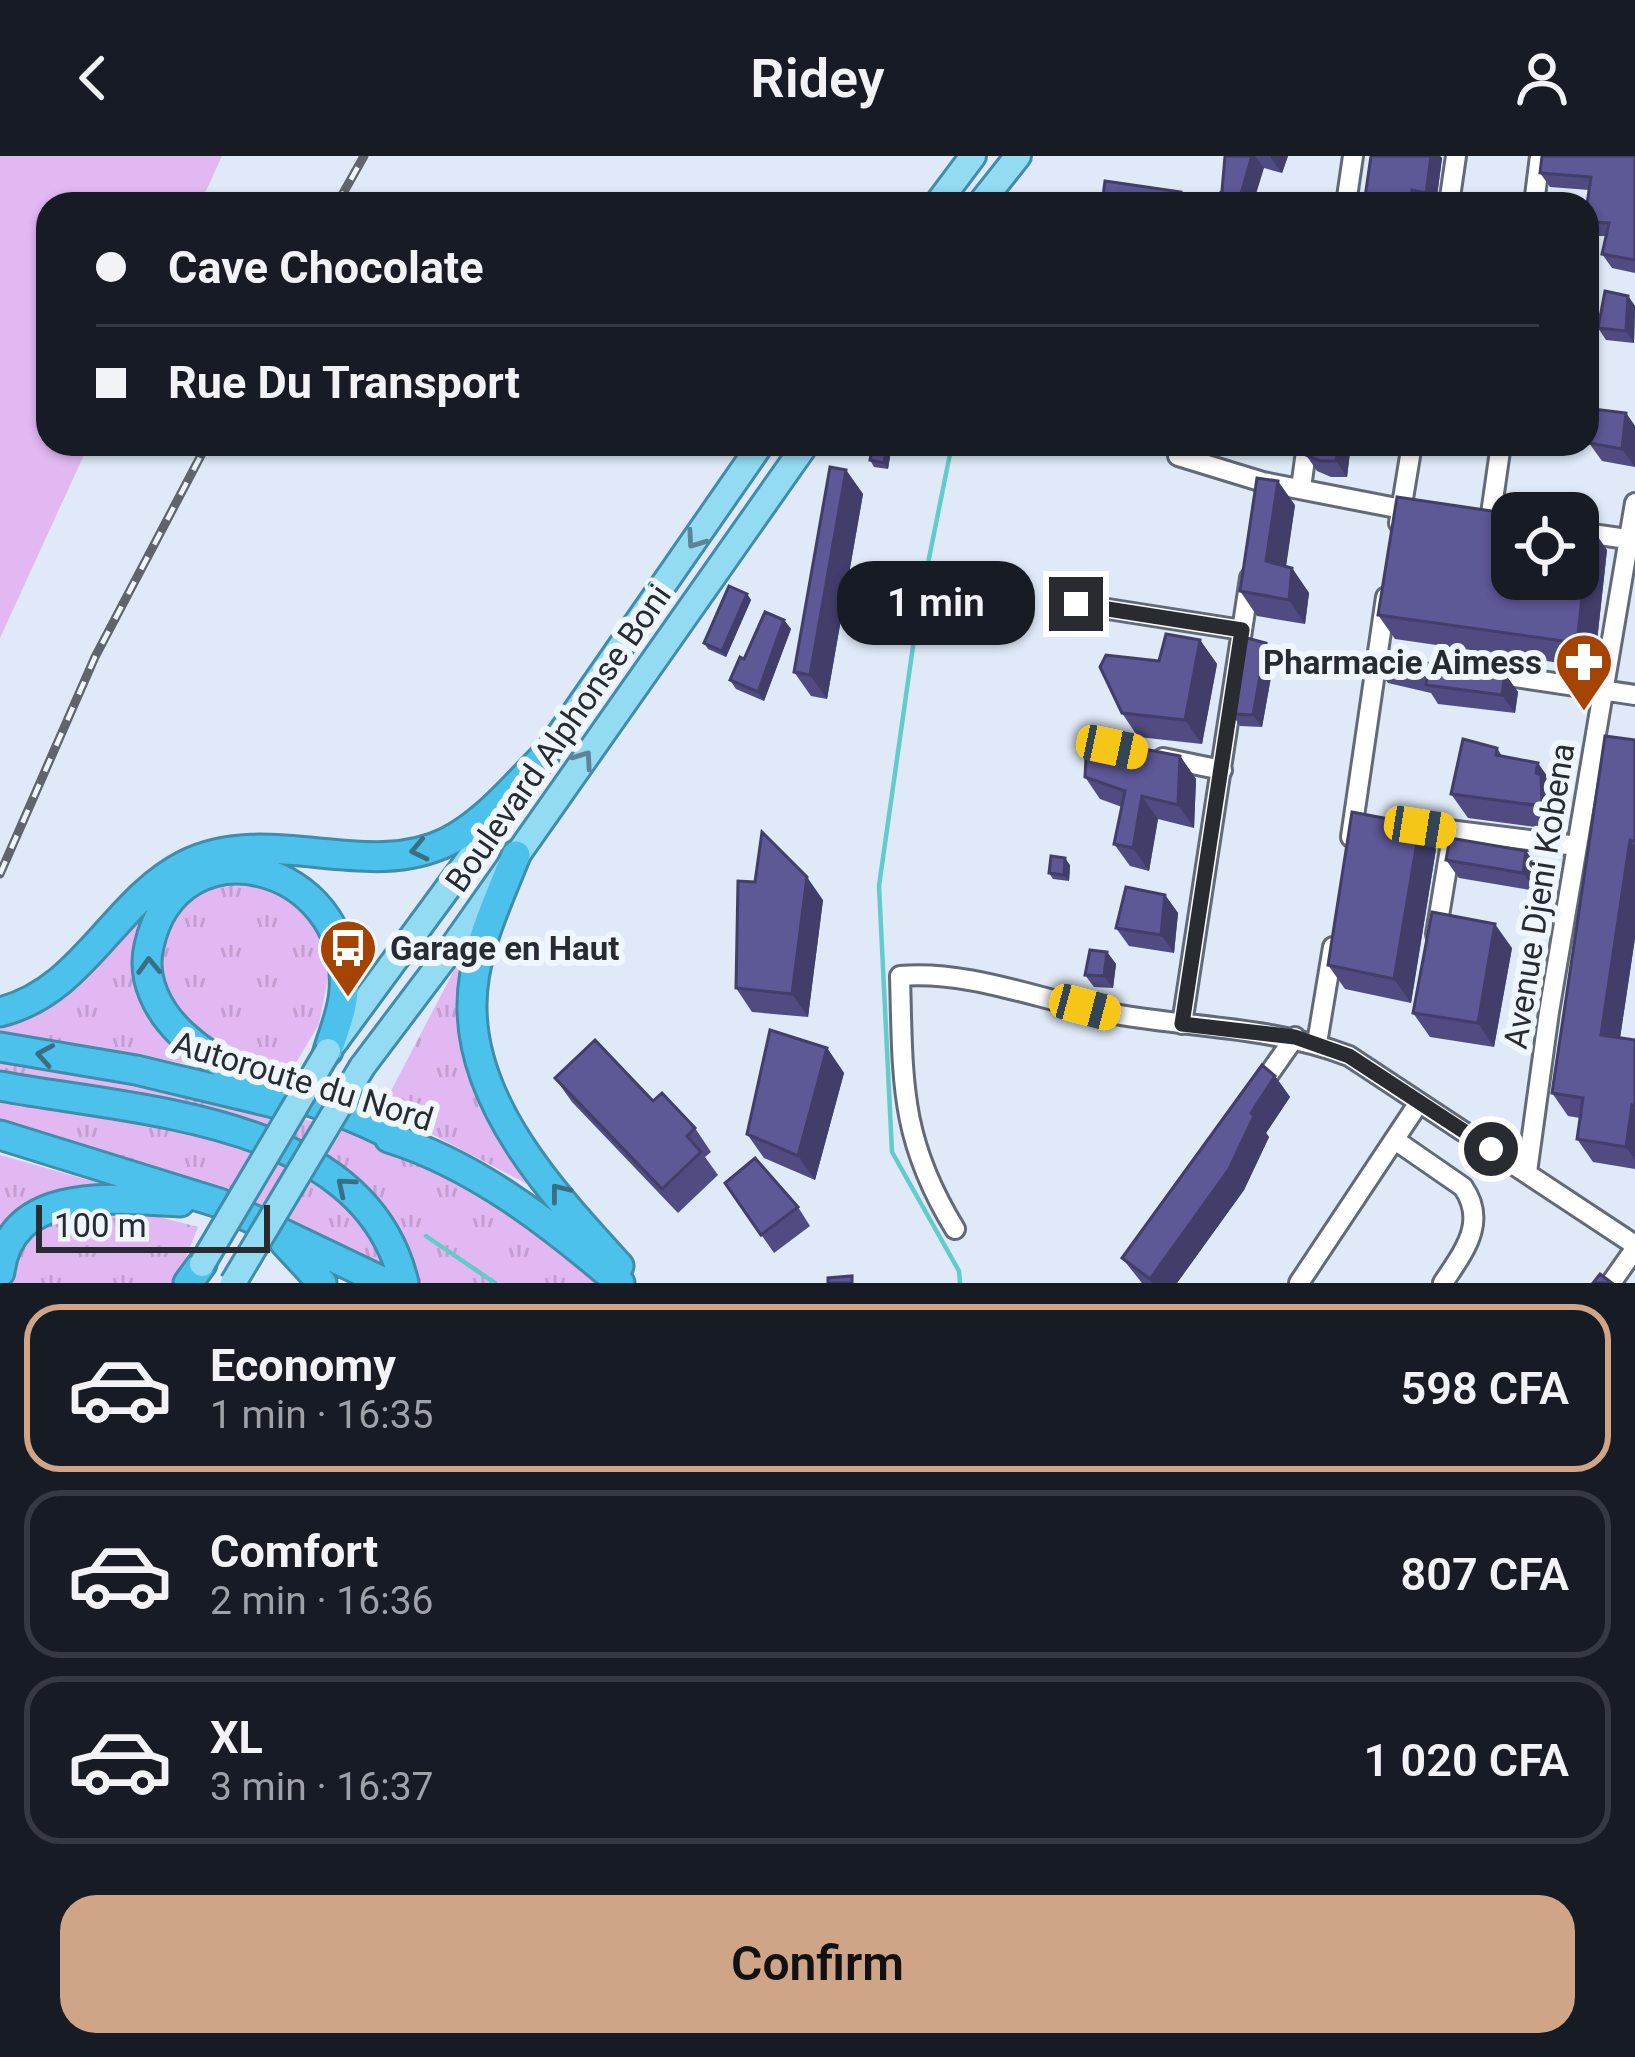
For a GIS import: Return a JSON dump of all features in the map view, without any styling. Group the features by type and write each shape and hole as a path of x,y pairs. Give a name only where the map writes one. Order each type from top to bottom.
{"highway":[{"path":"0,1012 39,997 66,978 184,866 248,848 386,855 422,851 464,832 544,757"},
{"path":"516,855 480,950 472,1006 479,1061 489,1093 518,1139 633,1283"},
{"path":"328,1051 345,986 338,939 314,900 280,875 254,868 206,875 179,891 160,914 145,961 150,988 178,1031 232,1068 362,1118 403,1142"},
{"name":"Autoroute du Nord","path":"0,1047 251,1096 403,1142 547,1222 620,1283"},
{"path":"0,1086 248,1136 310,1159 368,1206 389,1234 391,1282 219,1203 0,1135"},
{"path":"0,1272 3,1253 26,1222 65,1203 91,1197 219,1203"},
{"path":"263,1223 322,1283"}],"main road":[{"path":"946,192 973,156"},
{"path":"990,192 1018,156"},
{"name":"Boulevard Alphonse Boni","path":"195,1277 328,1051 544,757 753,456"},
{"name":"Boulevard Alphonse Boni","path":"233,1283 362,1067 798,456"}],"street":[{"path":"1348,192 1353,156"},
{"path":"1451,192 1456,156"},
{"path":"1536,192 1540,156"},
{"path":"1178,456 1264,482 1424,512"},
{"path":"1300,488 1305,456"},
{"path":"1394,552 1410,456"},
{"path":"1468,518 1490,521 1499,456"},
{"path":"1260,503 1264,482"},
{"name":"Avenue Djeni Kobena","path":"1527,1172 1635,503"},
{"path":"1599,535 1632,539"},
{"path":"1182,1024 1251,566"},
{"path":"1347,862 1385,660 1390,573"},
{"path":"1076,604 1242,630"},
{"path":"1471,671 1635,695"},
{"path":"1138,753 1222,770"},
{"path":"1354,816 1577,846"},
{"path":"1431,962 1453,832"},
{"path":"1316,1043 1335,930"},
{"path":"956,1229 927,1184 912,1143 905,1110 900,976 938,973 1110,1014 1295,1037 1349,1056 1635,1247 1610,1283"},
{"path":"1242,1112 1295,1037"},
{"path":"1299,1283 1418,1104"},
{"path":"1395,1140 1463,1187 1471,1199 1474,1228 1443,1283"}],"green space":[{"path":"0,156 222,156 206,192 36,192 36,456 83,456 0,638"},
{"path":"230,878 298,895 332,957 319,1024 287,1078 215,1037 199,1066 0,1031 0,1024 143,912 170,916 187,898"},
{"path":"462,955 467,957 462,988 546,1194 382,1108"},
{"path":"0,1058 250,1104 375,1143 486,1195 605,1283 414,1283 0,1123"},
{"path":"0,1155 113,1187 125,1208 198,1227 176,1283 0,1283"}],"building":[{"path":"1225,156 1252,156 1241,192 1222,191"},
{"path":"1371,156 1431,156 1426,192 1366,192"},
{"path":"1542,156 1635,156 1635,260 1602,254 1609,223 1599,223 1599,192 1589,192 1591,177 1540,173"},
{"path":"1105,181 1181,192 1104,192"},
{"path":"1605,291 1628,296 1626,331 1599,328"},
{"path":"1599,410 1626,413 1622,449 1599,445"},
{"path":"1308,456 1337,456 1336,461"},
{"path":"830,467 846,470 810,675 794,672"},
{"path":"1257,478 1278,481 1266,561 1292,568 1289,600 1240,591"},
{"path":"1397,497 1491,511 1491,600 1582,600 1577,643 1378,615"},
{"path":"729,586 747,594 722,651 704,643"},
{"path":"765,612 784,620 758,692 730,680"},
{"path":"1166,634 1200,640 1185,720 1122,713 1100,667 1106,655 1159,661"},
{"path":"1243,637 1266,643 1253,715 1232,714"},
{"path":"1376,656 1505,674 1502,695 1426,685 1427,676 1375,665"},
{"path":"1605,736 1635,740 1635,841 1630,840 1601,1035 1635,1040 1635,1106 1626,1147 1577,1139 1583,1098 1552,1093"},
{"path":"1087,738 1180,756 1178,805 1142,796 1133,848 1114,844 1125,791 1085,777"},
{"path":"1463,739 1497,748 1496,755 1538,763 1542,806 1451,794"},
{"path":"1352,812 1420,825 1394,979 1328,965"},
{"path":"762,832 807,877 792,994 736,988 738,881 755,882"},
{"path":"1450,838 1526,851 1523,873 1446,860"},
{"path":"1051,856 1065,858 1064,875 1049,873"},
{"path":"1126,887 1165,895 1161,935 1116,928"},
{"path":"1432,912 1495,924 1478,1023 1413,1013"},
{"path":"1090,950 1107,952 1104,976 1085,975"},
{"path":"770,1030 827,1048 798,1156 747,1134"},
{"path":"595,1040 653,1101 662,1093 695,1128 687,1136 701,1152 662,1189 555,1078"},
{"path":"1262,1065 1275,1076 1251,1113 1254,1116 1229,1169 1150,1279 1122,1258"},
{"path":"755,1158 798,1207 761,1235 725,1183"},
{"path":"852,1276 852,1283 828,1283 828,1278"}],"waterway":[{"path":"950,456 917,618 879,886 892,1152 959,1271 960,1283"},
{"path":"426,1236 495,1283"}],"railway":[{"path":"344,192 364,156"},
{"path":"0,874 95,657 201,456"}],"place":[{"name":"Pharmacie Aimess","path":"1584,713"},
{"name":"Garage en Haut","path":"348,999"}],"route":[{"path":"1076,604 1242,630 1182,1024 1295,1037 1349,1056 1491,1149"}]}
